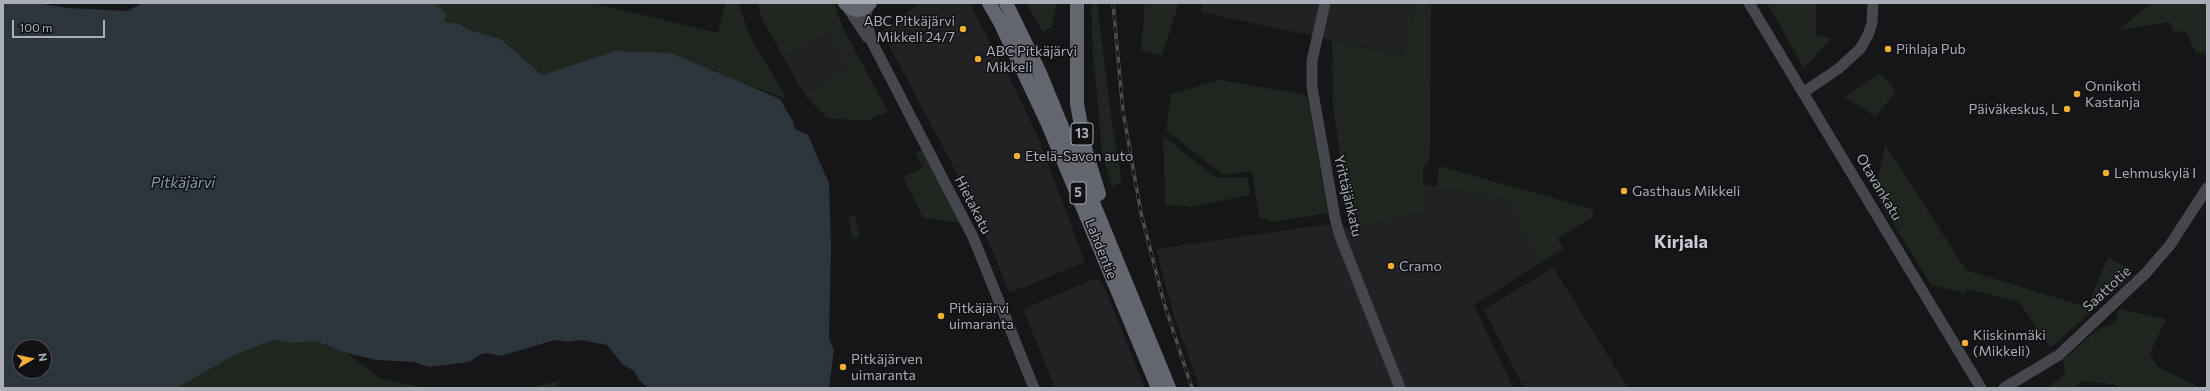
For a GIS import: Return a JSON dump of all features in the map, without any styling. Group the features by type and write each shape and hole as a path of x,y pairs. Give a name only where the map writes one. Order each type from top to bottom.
{"highway":[{"name":"Lahdentie","path":"989,3 1000,22 1048,124 1158,388"},
{"name":"Lahdentie","path":"1006,3 1039,71 1170,388"},
{"name":"13","path":"1077,3 1076,80 1081,129 1118,260"},
{"path":"846,4 857,10 869,4"}],"street":[{"name":"Yrittäjänkatu","path":"1325,3 1312,61 1312,86 1335,218 1340,236 1400,388"},
{"name":"Otavankatu","path":"1749,3 1981,388"},
{"path":"1804,92 1838,69 1860,49 1868,35 1872,23 1873,3"},
{"name":"Hietakatu","path":"846,4 864,34 872,42"},
{"name":"Hietakatu","path":"869,4 865,17 872,42 973,237 1034,388"},
{"name":"Saattotie","path":"2004,388 2059,355 2146,273 2170,245 2207,188"}],"shaded area":[{"path":"435,3 593,3 718,33 725,3 738,3 751,38 787,99 751,86 570,67 542,75 501,39 472,31 459,24 444,22"},
{"path":"757,3 835,3 841,24 888,112 865,121 827,118 804,94 851,68 829,31 784,58 762,19"},
{"path":"919,3 969,3 1016,90 1040,142 1085,262 1009,293 994,254 952,164 882,32"},
{"path":"1026,3 1057,3 1052,27 1043,32"},
{"path":"1091,3 1097,3 1112,123 1122,181 1112,187 1102,153 1092,41"},
{"path":"1145,3 1179,3 1162,56 1141,51"},
{"path":"1203,3 1415,3 1404,55 1201,12"},
{"path":"1415,3 1431,3 1430,160 1423,166 1423,212 1351,229 1346,208 1333,103 1332,40 1404,55"},
{"path":"1767,3 1816,3 1816,35 1831,39 1804,68"},
{"path":"2152,3 2207,3 2207,52 2196,53 2186,33 2172,30 2170,22 2118,30"},
{"path":"829,31 852,68 804,94 784,58"},
{"path":"1880,73 1896,91 1876,117 1845,97"},
{"path":"1220,80 1307,95 1328,213 1271,222 1259,217 1252,171 1223,175 1166,130 1171,94"},
{"path":"1163,136 1215,177 1248,177 1250,195 1191,207 1165,204"},
{"path":"1885,144 1966,270 2087,307 2108,257 2132,270 2132,276 2050,348 2019,301 1966,289 1965,293 1931,285 1875,194"},
{"path":"923,149 961,223 923,218 903,177 923,168 915,153"},
{"path":"1439,166 1592,209 1594,216 1558,238 1563,249 1540,263 1506,200 1437,187"},
{"path":"1423,184 1506,200 1540,263 1474,305 1513,388 1200,388 1173,313 1156,249 1329,224 1351,229 1423,212"},
{"path":"855,215 859,237 852,238 848,217"},
{"path":"1553,267 1628,388 1524,388 1484,310"},
{"path":"1096,278 1103,284 1145,388 1055,388 1023,309"},
{"path":"2119,309 2166,319 2150,353 2156,366 2199,387 2207,386 2207,388 2120,388 2113,384 2081,381 2076,388 2047,388 2065,374 2063,360 2098,329 2115,323"},
{"path":"273,340 291,343 315,341 347,353 381,379 425,388 177,388 233,356"},
{"path":"560,380 556,388 531,388"}],"water":[{"name":"Pitkäjärvi","path":"3,3 37,3 69,8 128,11 142,3 435,3 446,13 444,22 459,24 472,31 501,39 542,75 616,51 671,53 780,99 793,121 795,129 808,135 829,183 831,246 829,338 834,350 829,388 648,388 640,381 634,371 622,364 607,345 580,340 568,342 555,340 500,356 487,353 481,354 469,362 429,367 414,362 377,360 347,353 315,341 291,343 273,340 233,356 177,388 3,388"}],"railway":[{"path":"1113,3 1123,111 1141,213 1164,303 1192,388"}],"place":[{"name":"ABC Pitkäjärvi Mikkeli 24/7","path":"963,29"},
{"name":"Pihlaja Pub","path":"1888,49"},
{"name":"ABC Pitkäjärvi Mikkeli","path":"978,59"},
{"name":"Onnikoti Kastanja","path":"2077,94"},
{"name":"Päiväkeskus, L","path":"2067,109"},
{"name":"Etelä-Savon auto","path":"1017,156"},
{"name":"Lehmuskylä I","path":"2106,173"},
{"name":"Gasthaus Mikkeli","path":"1624,191"},
{"name":"Cramo","path":"1391,266"},
{"name":"Pitkäjärvi uimaranta","path":"941,316"},
{"name":"Kiiskinmäki (Mikkeli)","path":"1965,343"},
{"name":"Pitkäjärven uimaranta","path":"843,367"}],"district":[{"name":"Kirjala","path":"1681,242"}]}
